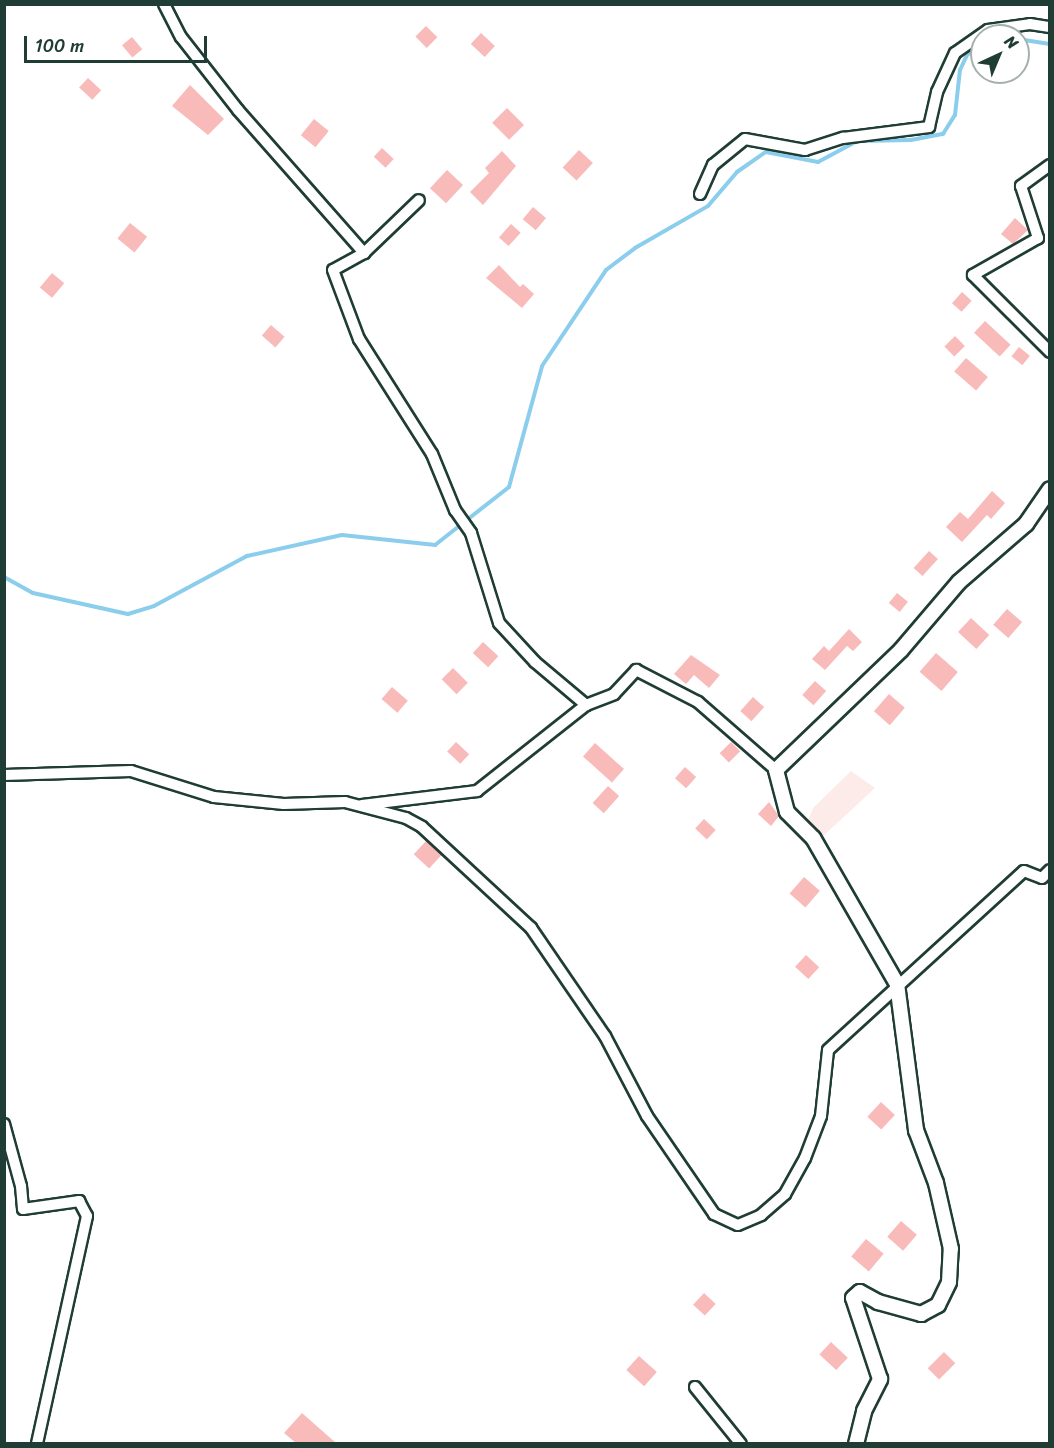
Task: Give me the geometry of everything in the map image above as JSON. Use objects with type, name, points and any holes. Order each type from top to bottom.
[{"type":"street","points":[[164,4],[181,37],[238,110],[364,254]]},
{"type":"street","points":[[700,194],[713,165],[744,139],[805,150],[843,138],[928,127],[937,92],[955,53],[988,30],[1030,24],[1050,27]]},
{"type":"street","points":[[1050,165],[1021,186],[1038,238],[973,275],[1050,352]]},
{"type":"street","points":[[419,200],[364,254],[333,270],[359,339],[432,454],[455,510],[471,533],[499,623],[535,662],[586,705]]},
{"type":"street","points":[[776,770],[901,650],[959,582],[1026,524],[1050,489]]},
{"type":"street","points":[[357,806],[477,791],[586,705],[614,694],[636,670],[698,702],[776,770],[787,812],[813,838],[897,984],[916,1130],[936,1183],[951,1249],[949,1282],[938,1305],[921,1314],[878,1302],[860,1292],[853,1298],[880,1379],[864,1411],[856,1443]]},
{"type":"street","points":[[4,775],[131,771],[214,797],[284,804],[345,802],[406,818],[422,827],[531,928],[605,1036],[647,1116],[714,1214],[738,1225],[761,1215],[785,1194],[805,1158],[821,1116],[828,1050],[897,984],[1024,871],[1042,878],[1050,870]]},
{"type":"street","points":[[4,1124],[21,1186],[23,1209],[79,1201],[87,1216],[37,1443]]},
{"type":"street","points":[[695,1387],[741,1443]]},
{"type":"shaded area","points":[[851,771],[875,788],[821,838],[807,823],[813,808]]},
{"type":"building","points":[[426,26],[437,37],[427,48],[415,37]]},
{"type":"building","points":[[481,33],[495,46],[485,57],[471,44]]},
{"type":"building","points":[[132,37],[142,49],[132,58],[122,45]]},
{"type":"building","points":[[88,78],[101,90],[92,100],[79,88]]},
{"type":"building","points":[[190,85],[224,119],[208,135],[172,106]]},
{"type":"building","points":[[507,108],[524,125],[509,140],[492,123]]},
{"type":"building","points":[[314,119],[329,131],[316,147],[301,135]]},
{"type":"building","points":[[382,148],[394,159],[386,168],[374,157]]},
{"type":"building","points":[[579,150],[593,163],[577,181],[563,168]]},
{"type":"building","points":[[502,151],[516,166],[483,205],[470,192],[489,173],[485,168]]},
{"type":"building","points":[[447,170],[463,185],[446,203],[430,188]]},
{"type":"building","points":[[533,207],[546,218],[536,230],[523,219]]},
{"type":"building","points":[[1015,218],[1028,230],[1013,244],[1001,234]]},
{"type":"building","points":[[130,223],[147,237],[135,252],[117,239]]},
{"type":"building","points":[[511,224],[521,233],[509,246],[499,237]]},
{"type":"building","points":[[499,265],[520,287],[523,284],[534,294],[522,308],[486,278]]},
{"type":"building","points":[[52,273],[64,283],[52,298],[40,288]]},
{"type":"building","points":[[962,292],[972,301],[962,312],[952,303]]},
{"type":"building","points":[[985,321],[1011,345],[1000,357],[974,333]]},
{"type":"building","points":[[271,325],[285,337],[275,347],[262,336]]},
{"type":"building","points":[[955,336],[965,346],[954,357],[944,347]]},
{"type":"building","points":[[1019,347],[1030,356],[1022,365],[1011,356]]},
{"type":"building","points":[[966,358],[988,377],[976,391],[954,372]]},
{"type":"building","points":[[992,491],[1005,503],[991,519],[987,515],[962,542],[946,527],[960,512],[968,519]]},
{"type":"building","points":[[929,551],[938,559],[923,576],[914,568]]},
{"type":"building","points":[[897,593],[908,602],[900,612],[889,603]]},
{"type":"building","points":[[1007,609],[1022,622],[1008,638],[993,625]]},
{"type":"building","points":[[971,618],[989,635],[976,649],[958,632]]},
{"type":"building","points":[[849,629],[862,642],[853,651],[847,646],[825,670],[812,659],[824,646],[829,651]]},
{"type":"building","points":[[483,642],[498,656],[488,667],[473,653]]},
{"type":"building","points":[[936,653],[958,672],[941,691],[920,672]]},
{"type":"building","points":[[691,655],[720,675],[709,688],[694,675],[686,684],[674,674]]},
{"type":"building","points":[[453,668],[468,683],[457,694],[442,679]]},
{"type":"building","points":[[815,681],[826,691],[813,705],[802,695]]},
{"type":"building","points":[[392,687],[408,701],[397,713],[382,699]]},
{"type":"building","points":[[889,694],[905,708],[890,725],[874,711]]},
{"type":"building","points":[[753,697],[764,707],[751,721],[740,711]]},
{"type":"building","points":[[456,742],[469,754],[460,764],[447,752]]},
{"type":"building","points":[[731,742],[740,751],[729,763],[720,753]]},
{"type":"building","points":[[595,743],[624,769],[612,782],[583,756]]},
{"type":"building","points":[[685,767],[696,777],[686,788],[675,778]]},
{"type":"building","points":[[608,786],[619,796],[604,813],[593,803]]},
{"type":"building","points":[[769,802],[779,816],[771,826],[758,814]]},
{"type":"building","points":[[704,819],[716,830],[707,839],[695,829]]},
{"type":"building","points":[[426,841],[441,855],[429,868],[414,854]]},
{"type":"building","points":[[804,877],[820,891],[805,907],[790,894]]},
{"type":"building","points":[[806,955],[819,967],[808,979],[795,967]]},
{"type":"building","points":[[881,1102],[895,1115],[881,1130],[867,1117]]},
{"type":"building","points":[[901,1221],[917,1235],[903,1251],[887,1237]]},
{"type":"building","points":[[866,1239],[884,1254],[869,1271],[851,1257]]},
{"type":"building","points":[[704,1293],[716,1304],[705,1316],[693,1305]]},
{"type":"building","points":[[831,1342],[848,1358],[836,1370],[819,1354]]},
{"type":"building","points":[[944,1352],[955,1363],[939,1380],[928,1368]]},
{"type":"building","points":[[639,1356],[657,1372],[644,1386],[626,1370]]},
{"type":"building","points":[[302,1413],[336,1443],[296,1443],[284,1433]]},
{"type":"waterway","points":[[1030,41],[1050,44]]},
{"type":"waterway","points":[[4,577],[33,593],[128,614],[154,606],[247,556],[342,535],[435,545],[509,487],[542,366],[606,270],[635,248],[708,206],[737,172],[766,152],[818,162],[857,141],[911,140],[943,134],[955,115],[960,70],[970,53]]}]
